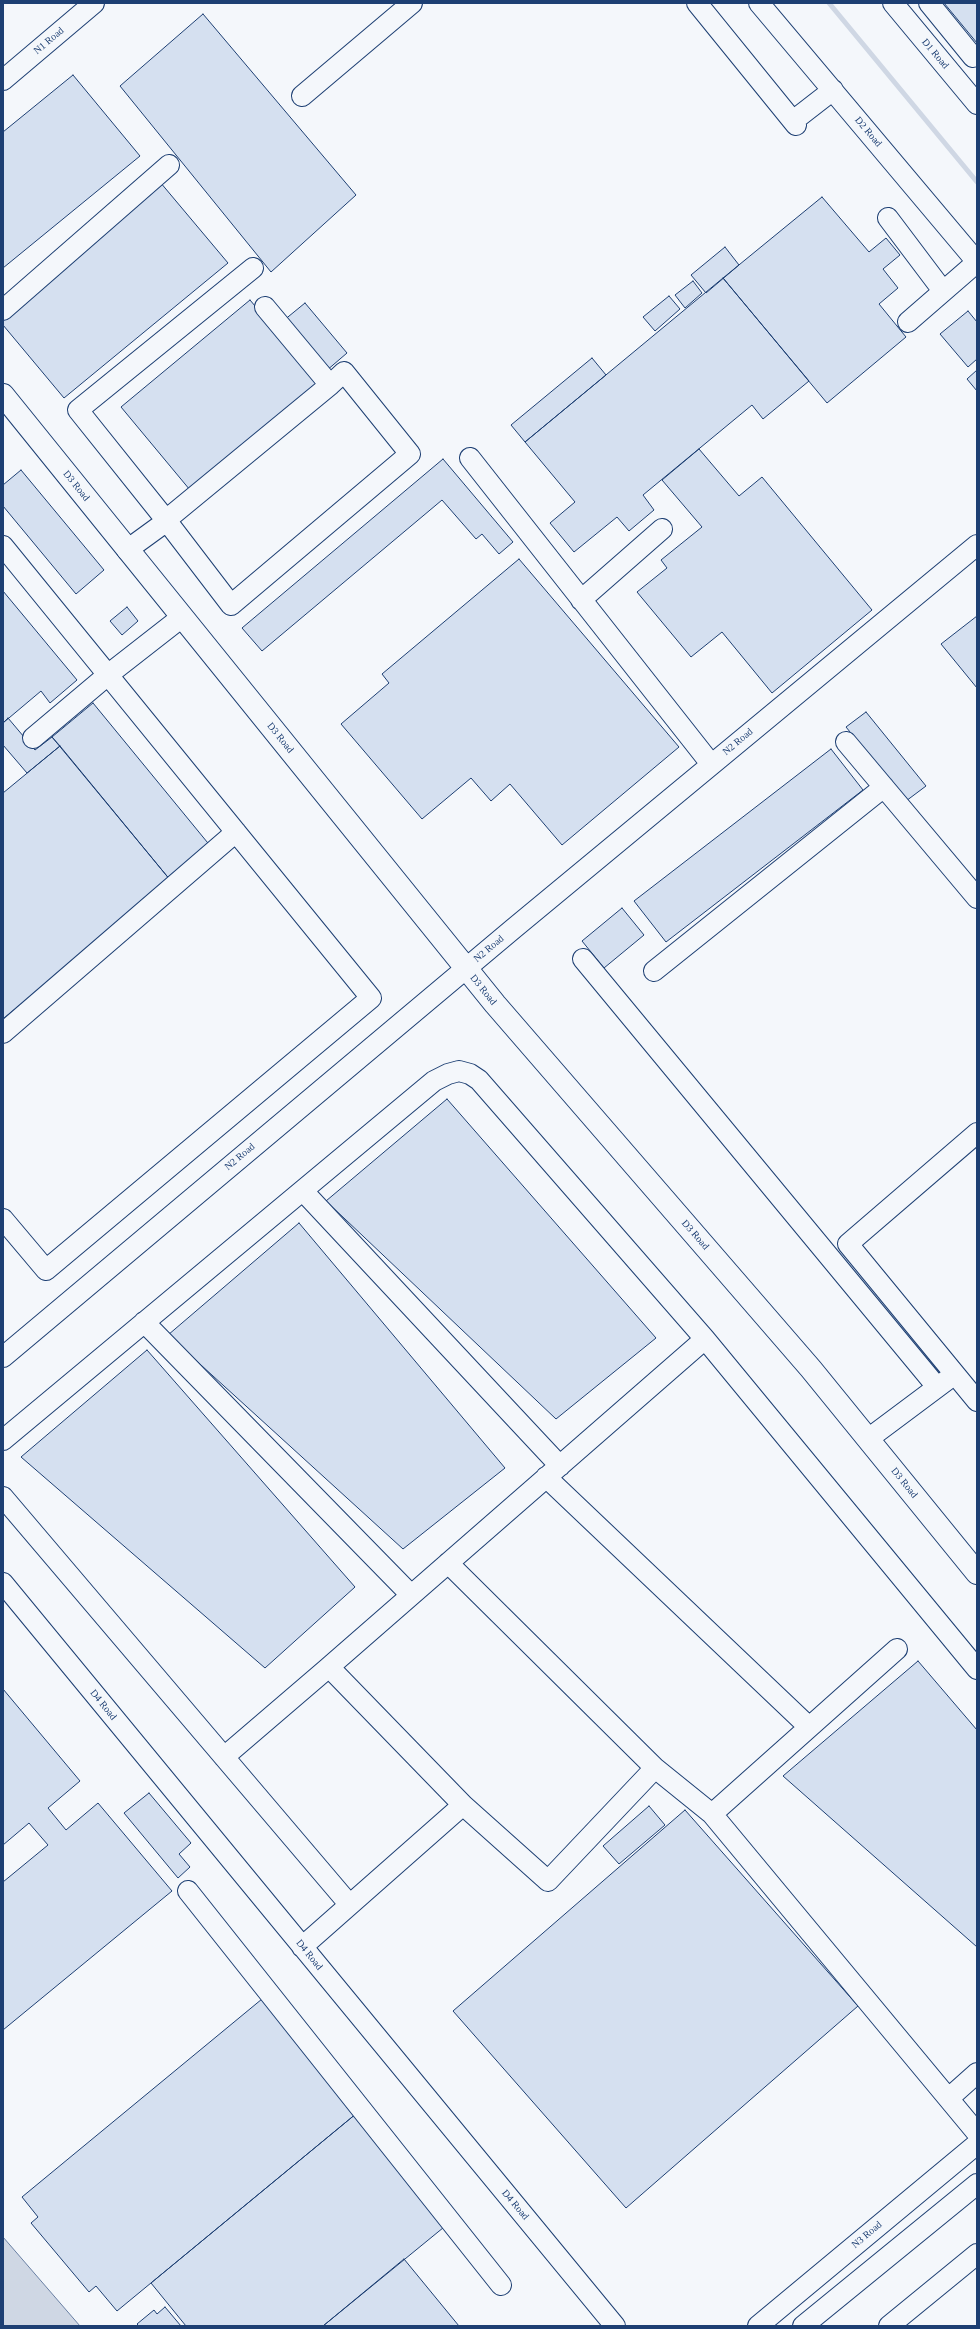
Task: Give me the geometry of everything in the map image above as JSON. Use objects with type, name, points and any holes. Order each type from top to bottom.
[{"type":"main road","name":"D3 Road","points":[[3,395],[466,968],[806,1363],[977,1573]]},
{"type":"street","name":"N1 Road","points":[[3,80],[94,3]]},
{"type":"street","points":[[302,96],[412,3]]},
{"type":"street","points":[[697,3],[795,123],[833,90]]},
{"type":"street","name":"D2 Road","points":[[759,3],[977,262]]},
{"type":"street","name":"D1 Road","points":[[893,3],[977,104]]},
{"type":"street","points":[[929,3],[973,57]]},
{"type":"street","points":[[3,310],[169,165]]},
{"type":"street","points":[[888,218],[943,292]]},
{"type":"street","points":[[908,322],[977,262]]},
{"type":"street","points":[[127,550],[166,520],[344,372],[410,454],[231,605],[166,520],[78,410],[253,268]]},
{"type":"street","points":[[265,307],[330,385]]},
{"type":"street","points":[[470,458],[711,764]]},
{"type":"street","points":[[581,600],[662,529]]},
{"type":"street","name":"N2 Road","points":[[3,1357],[466,968],[977,545]]},
{"type":"street","points":[[3,546],[109,674],[371,998],[46,1270],[3,1219]]},
{"type":"street","points":[[33,738],[109,674],[182,617]]},
{"type":"street","points":[[846,742],[977,898]]},
{"type":"street","points":[[654,971],[884,787]]},
{"type":"street","points":[[3,1033],[236,832]]},
{"type":"street","points":[[583,959],[937,1387]]},
{"type":"street","points":[[3,1440],[434,1081],[459,1071],[470,1074],[488,1090],[705,1339],[977,1670]]},
{"type":"street","points":[[977,1133],[848,1244],[977,1401]]},
{"type":"street","points":[[303,1191],[553,1472],[809,1727]]},
{"type":"street","points":[[144,1322],[411,1595]]},
{"type":"street","points":[[224,1757],[705,1339]]},
{"type":"street","points":[[868,1439],[955,1374]]},
{"type":"street","points":[[3,1497],[349,1904]]},
{"type":"street","points":[[448,1563],[655,1768],[712,1814],[977,2133]]},
{"type":"street","name":"D4 Road","points":[[3,1583],[615,2326]]},
{"type":"street","points":[[712,1814],[897,1648]]},
{"type":"street","points":[[329,1667],[463,1805],[548,1881],[655,1768]]},
{"type":"street","points":[[302,1946],[463,1805]]},
{"type":"street","points":[[188,1891],[501,2285]]},
{"type":"street","points":[[948,2098],[977,2073]]},
{"type":"street","name":"N3 Road","points":[[758,2326],[977,2144]]},
{"type":"street","points":[[803,2326],[977,2184]]},
{"type":"street","points":[[889,2326],[977,2254]]},
{"type":"shaded area","points":[[3,2237],[80,2326],[3,2326]]},
{"type":"building","points":[[944,3],[977,3],[977,43]]},
{"type":"building","points":[[203,14],[356,195],[271,272],[120,86]]},
{"type":"building","points":[[73,75],[140,156],[3,268],[3,132]]},
{"type":"building","points":[[160,182],[228,263],[64,398],[3,325],[3,311]]},
{"type":"building","points":[[822,197],[869,252],[886,238],[900,255],[883,269],[898,288],[879,304],[906,337],[827,403],[723,278]]},
{"type":"building","points":[[725,247],[739,265],[706,293],[691,275]]},
{"type":"building","points":[[723,278],[809,381],[763,419],[752,405],[643,495],[654,510],[629,531],[617,517],[574,552],[550,523],[575,502],[525,442]]},
{"type":"building","points":[[693,281],[702,293],[685,308],[675,295]]},
{"type":"building","points":[[669,296],[680,309],[655,331],[643,317]]},
{"type":"building","points":[[250,300],[319,382],[190,490],[121,407]]},
{"type":"building","points":[[305,303],[347,353],[326,371],[283,321]]},
{"type":"building","points":[[968,311],[977,322],[977,359],[968,367],[940,334]]},
{"type":"building","points":[[592,358],[606,375],[525,442],[511,425]]},
{"type":"building","points":[[977,370],[977,391],[967,379]]},
{"type":"building","points":[[699,449],[739,496],[762,477],[872,610],[772,693],[722,632],[691,657],[637,592],[667,568],[661,560],[702,527],[662,480]]},
{"type":"building","points":[[443,459],[513,542],[499,554],[482,534],[476,539],[442,500],[262,651],[242,628]]},
{"type":"building","points":[[21,470],[104,570],[76,594],[3,506],[3,485]]},
{"type":"building","points":[[519,559],[679,747],[562,845],[510,784],[491,801],[471,778],[422,819],[341,724],[389,683],[382,674]]},
{"type":"building","points":[[3,591],[77,680],[50,703],[41,691],[3,723]]},
{"type":"building","points":[[127,607],[138,621],[122,635],[110,621]]},
{"type":"building","points":[[977,616],[977,688],[941,644]]},
{"type":"building","points":[[93,703],[212,848],[171,881],[52,737]]},
{"type":"building","points":[[866,712],[926,786],[906,801],[846,727]]},
{"type":"building","points":[[8,718],[35,750],[52,737],[60,746],[27,773],[3,745],[3,723]]},
{"type":"building","points":[[60,746],[171,881],[3,1019],[3,793]]},
{"type":"building","points":[[831,749],[863,790],[666,942],[634,901]]},
{"type":"building","points":[[622,908],[644,935],[604,968],[582,941]]},
{"type":"building","points":[[447,1099],[656,1338],[556,1419],[326,1201]]},
{"type":"building","points":[[299,1223],[505,1468],[403,1549],[168,1335]]},
{"type":"building","points":[[147,1350],[355,1587],[265,1668],[21,1457]]},
{"type":"building","points":[[918,1661],[977,1730],[977,1947],[783,1776]]},
{"type":"building","points":[[3,1689],[80,1781],[48,1808],[66,1830],[98,1803],[172,1891],[3,2030],[3,1882],[48,1845],[29,1823],[3,1845]]},
{"type":"building","points":[[149,1793],[191,1843],[179,1854],[190,1867],[178,1878],[124,1813]]},
{"type":"building","points":[[649,1806],[665,1825],[619,1864],[603,1846]]},
{"type":"building","points":[[685,1810],[858,2006],[626,2208],[453,2011]]},
{"type":"building","points":[[262,1999],[357,2113],[117,2311],[96,2286],[89,2292],[31,2223],[38,2217],[22,2197]]},
{"type":"building","points":[[357,2113],[449,2223],[323,2326],[186,2326],[151,2283]]},
{"type":"building","points":[[404,2259],[459,2326],[323,2326]]},
{"type":"building","points":[[165,2307],[181,2326],[139,2326],[137,2324],[154,2310],[157,2314]]},
{"type":"waterway","points":[[829,3],[977,182]]}]
